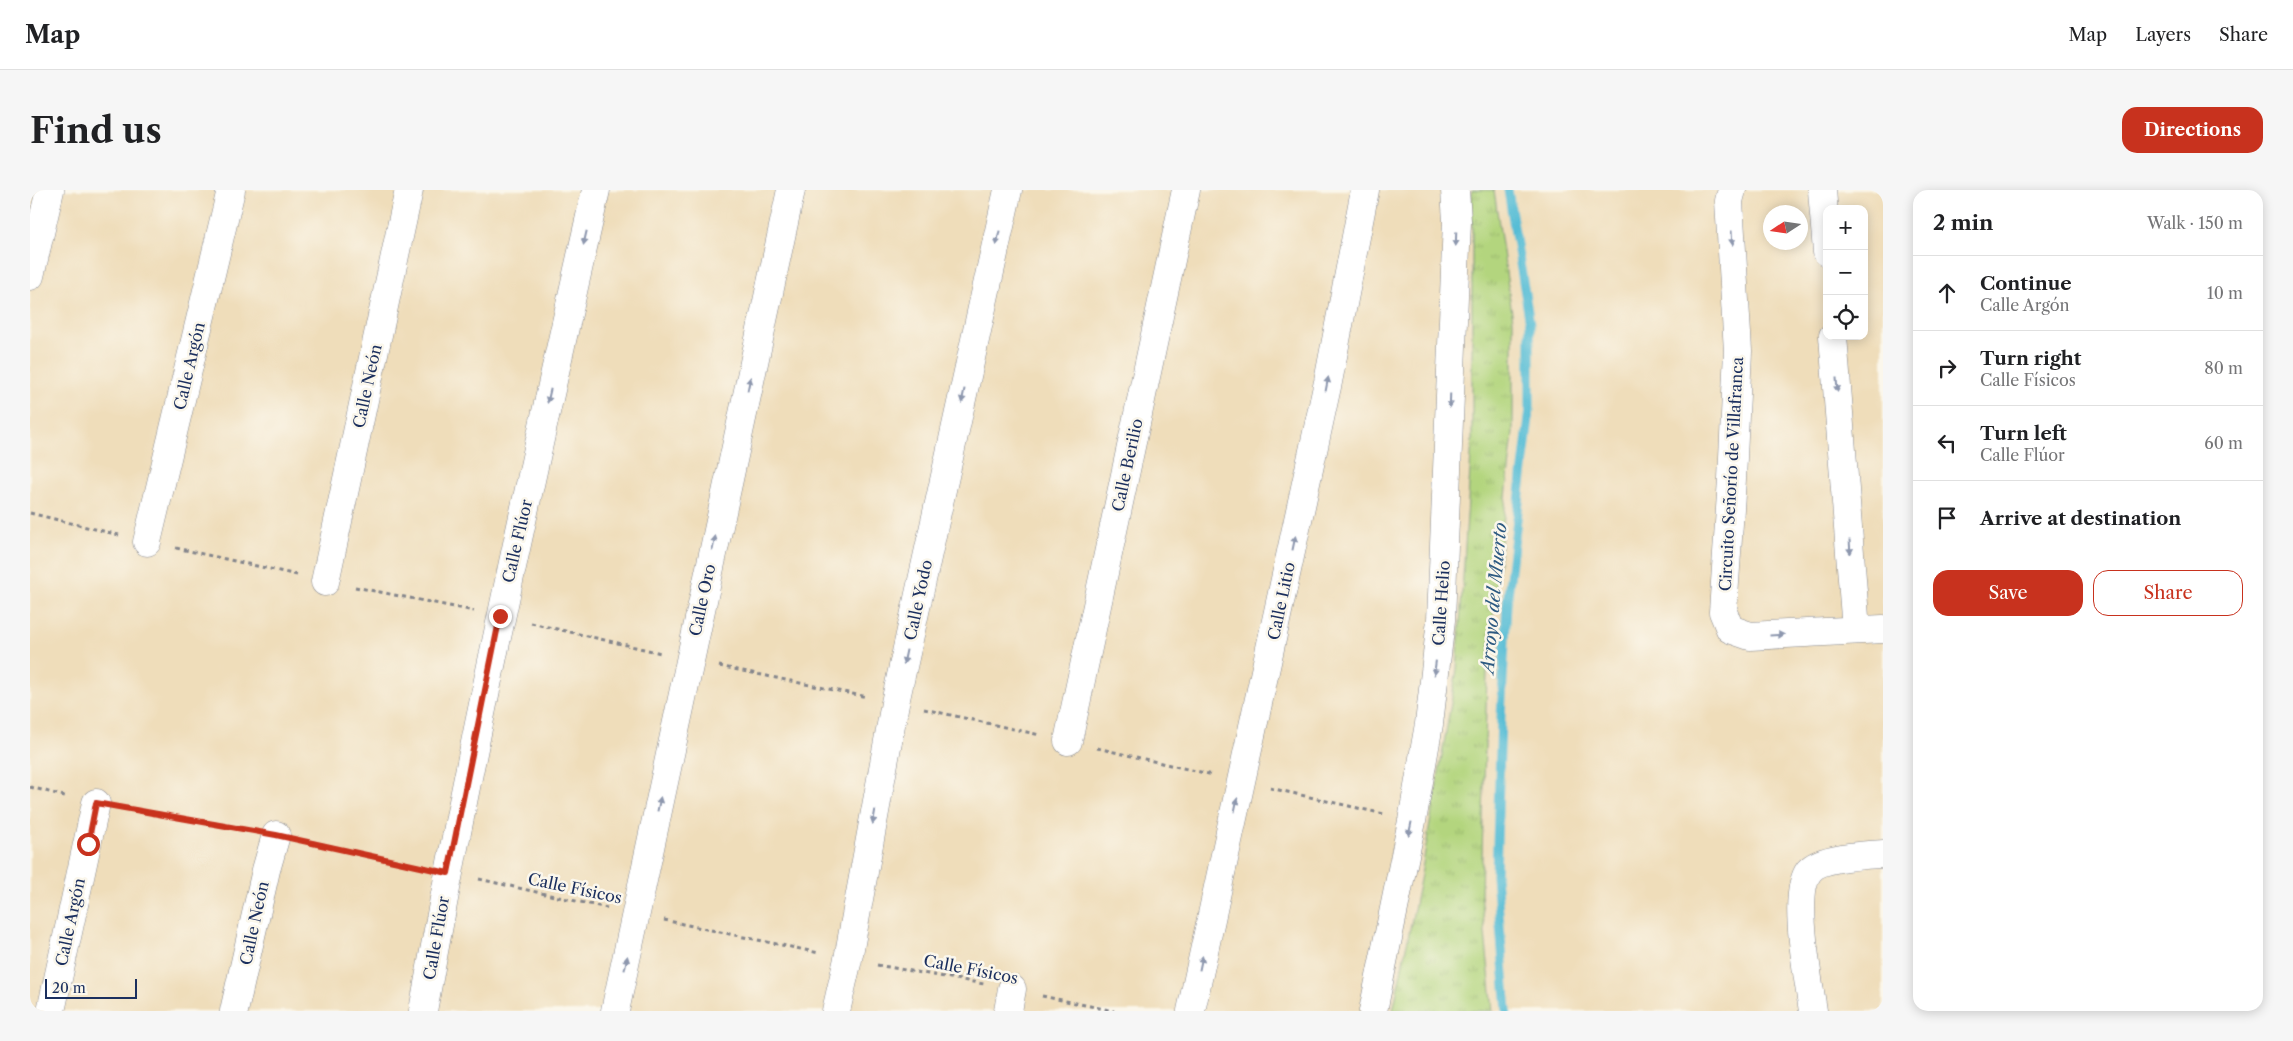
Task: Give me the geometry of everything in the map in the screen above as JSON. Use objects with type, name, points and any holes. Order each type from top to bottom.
[{"type":"street","points":[[30,276],[50,190]]},
{"type":"street","name":"Calle Argón","points":[[147,542],[231,190]]},
{"type":"street","name":"Calle Neón","points":[[325,582],[409,190]]},
{"type":"street","name":"Calle Flúor","points":[[423,1011],[448,873],[500,616],[596,190]]},
{"type":"street","name":"Calle Oro","points":[[616,1011],[790,190]]},
{"type":"street","name":"Calle Yodo","points":[[836,1011],[848,959],[895,703],[1008,190]]},
{"type":"street","name":"Calle Berilio","points":[[1068,741],[1186,190]]},
{"type":"street","name":"Calle Litio","points":[[1191,1011],[1328,382],[1365,190]]},
{"type":"street","name":"Calle Helio","points":[[1373,1011],[1412,821],[1429,724],[1441,620],[1457,221],[1455,190]]},
{"type":"street","name":"Circuito Señorío de Villafranca","points":[[1732,190],[1729,200],[1738,351],[1723,612],[1730,629],[1750,636],[1883,629]]},
{"type":"street","points":[[1822,190],[1827,250]]},
{"type":"street","points":[[1833,340],[1856,630]]},
{"type":"street","name":"Calle Argón","points":[[51,1011],[96,803]]},
{"type":"street","name":"Calle Neón","points":[[234,1011],[266,870],[276,835]]},
{"type":"street","points":[[1813,1011],[1801,924],[1801,898],[1809,872],[1817,866],[1831,861],[1881,856]]},
{"type":"path","name":"Calle Físicos","points":[[30,787],[96,803],[276,835],[848,959],[1010,1000],[1114,1011]]},
{"type":"green space","points":[[1472,190],[1494,190],[1513,320],[1513,433],[1487,673],[1481,894],[1493,1011],[1393,1011],[1421,875],[1457,669],[1472,439]]},
{"type":"waterway","name":"Arroyo del Muerto","points":[[1507,1011],[1496,876],[1501,717],[1507,604],[1530,409],[1530,324],[1508,190]]},
{"type":"route","points":[[88,844],[96,803],[276,835],[448,873],[500,616]]}]
